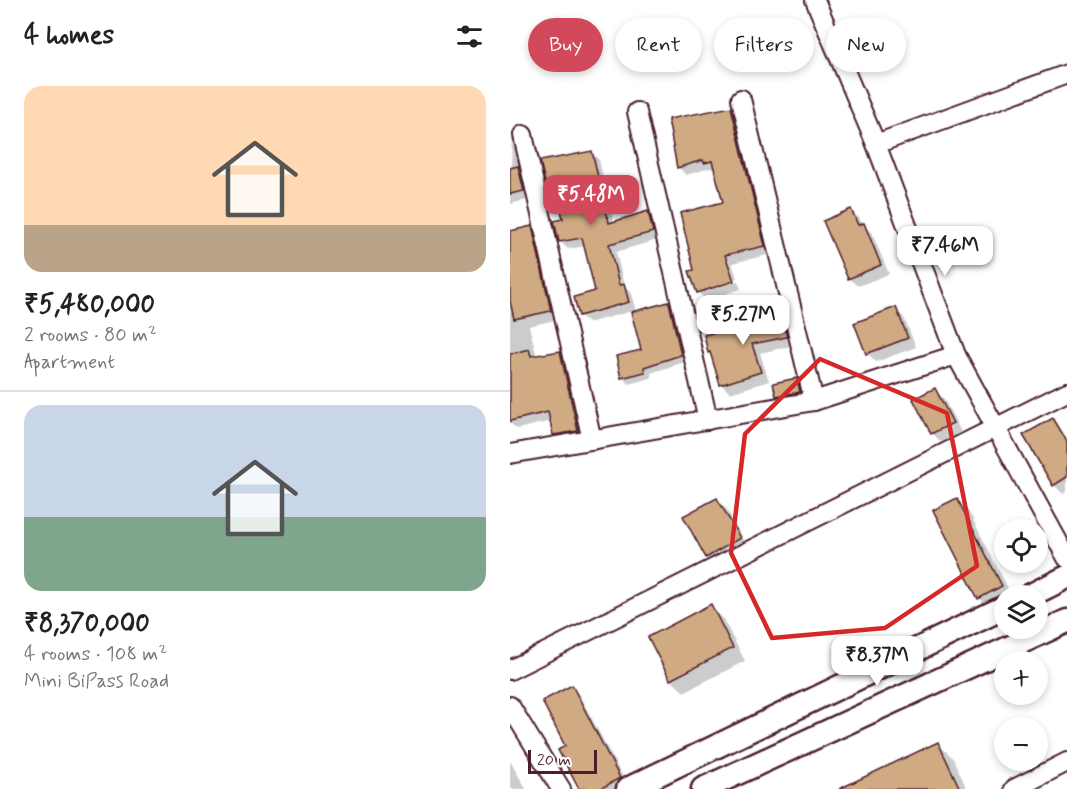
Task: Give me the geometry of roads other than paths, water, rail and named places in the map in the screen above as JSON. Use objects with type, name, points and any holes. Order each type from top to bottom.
[{"type":"street","points":[[815,0],[876,144],[956,355],[1067,558]]},
{"type":"street","points":[[876,144],[1067,74]]},
{"type":"street","points":[[741,99],[814,401]]},
{"type":"street","points":[[637,112],[708,420]]},
{"type":"street","points":[[523,135],[592,440]]},
{"type":"street","points":[[510,454],[814,401],[956,355]]},
{"type":"street","points":[[510,670],[1067,392]]},
{"type":"street","points":[[1048,586],[1067,577]]},
{"type":"street","points":[[628,789],[994,612]]},
{"type":"street","points":[[703,789],[1067,621]]},
{"type":"street","points":[[510,706],[561,789]]},
{"type":"street","points":[[1014,789],[1067,762]]}]
